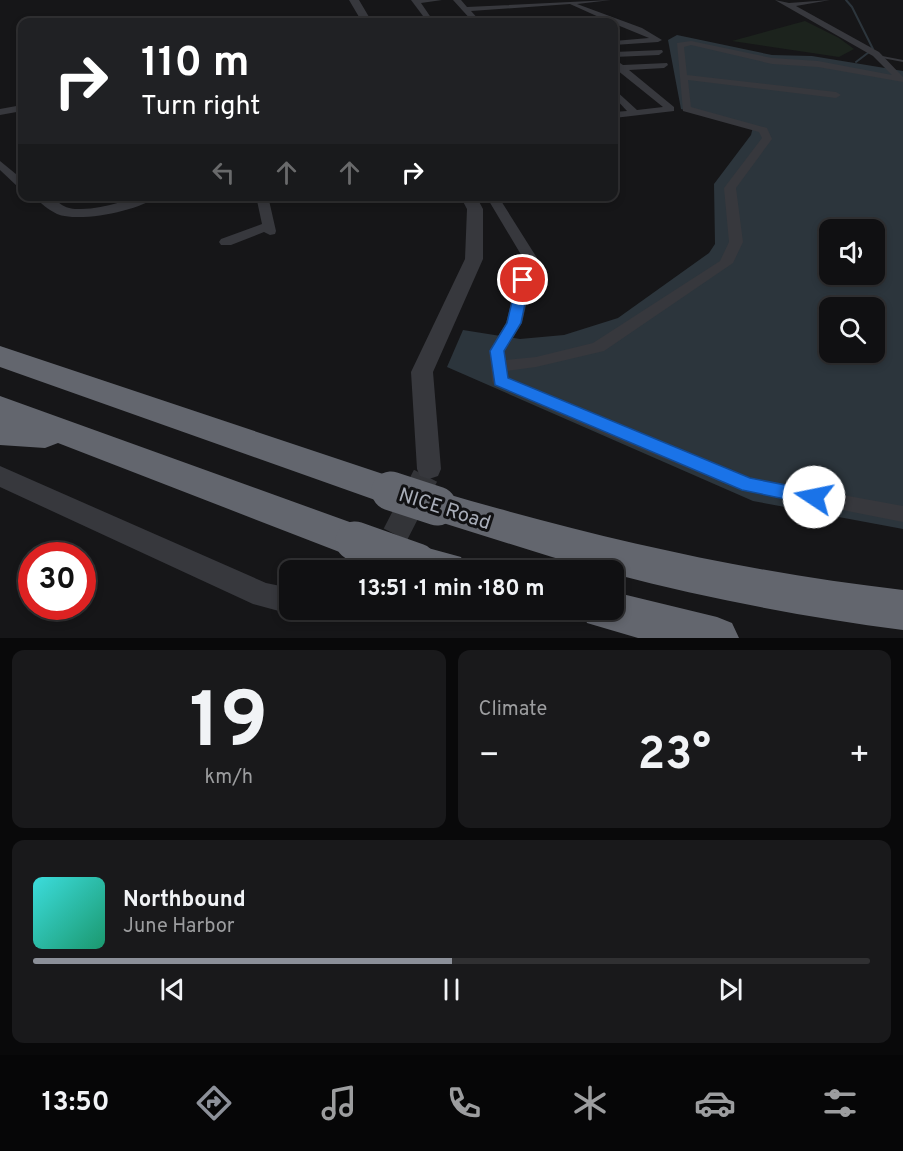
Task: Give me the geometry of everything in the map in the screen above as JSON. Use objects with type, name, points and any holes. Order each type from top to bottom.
[{"type":"highway","name":"NICE Road","points":[[0,356],[391,491],[433,488],[525,534],[713,581],[838,604],[903,610]]},
{"type":"highway","points":[[0,408],[412,560]]},
{"type":"highway","points":[[0,432],[74,437]]},
{"type":"highway","points":[[624,615],[717,638]]},
{"type":"street","points":[[354,0],[365,18]]},
{"type":"street","points":[[416,1],[438,0]]},
{"type":"street","points":[[457,0],[473,18]]},
{"type":"street","points":[[464,9],[608,0]]},
{"type":"street","points":[[779,0],[877,55],[902,81]]},
{"type":"street","points":[[789,5],[825,0]]},
{"type":"street","points":[[416,1],[429,18]]},
{"type":"street","points":[[567,2],[608,18]]},
{"type":"street","points":[[567,13],[590,11]]},
{"type":"street","points":[[494,18],[531,14]]},
{"type":"street","points":[[618,22],[658,40],[618,43]]},
{"type":"street","points":[[618,31],[639,30]]},
{"type":"street","points":[[499,366],[536,362],[598,346],[726,263],[736,242],[730,188],[767,139],[764,130],[686,109],[680,45],[691,43],[772,61],[818,64],[902,81]]},
{"type":"street","points":[[618,55],[659,52]]},
{"type":"street","points":[[618,65],[664,65]]},
{"type":"street","points":[[618,66],[671,109],[618,115]]},
{"type":"street","points":[[683,77],[836,95]]},
{"type":"street","points":[[618,96],[632,110],[632,114]]},
{"type":"street","points":[[0,114],[18,109]]},
{"type":"street","points":[[0,164],[18,180]]},
{"type":"street","points":[[47,201],[61,212],[89,213],[136,201]]},
{"type":"street","points":[[226,242],[269,229],[263,201]]},
{"type":"street","points":[[433,488],[422,372],[474,259],[476,209],[471,201]]},
{"type":"street","points":[[495,201],[530,258],[514,323],[497,351],[500,381],[748,485],[903,514]]},
{"type":"street","points":[[0,476],[263,595],[279,599]]},
{"type":"lane","points":[[877,55],[903,61]]},
{"type":"shaded area","points":[[805,21],[839,38],[854,49],[839,57],[732,41]]},
{"type":"shaded area","points":[[677,35],[772,55],[812,56],[903,71],[903,529],[753,501],[447,367],[463,330],[520,339],[564,335],[618,318],[709,253],[715,244],[714,184],[751,135],[753,127],[681,109],[668,40]]},
{"type":"waterway","points":[[846,0],[852,7],[873,49],[856,62]]},
{"type":"tunnel","points":[[382,560],[429,469]]},
{"type":"route","points":[[523,280],[514,323],[497,351],[500,381],[748,485],[814,497]]}]
